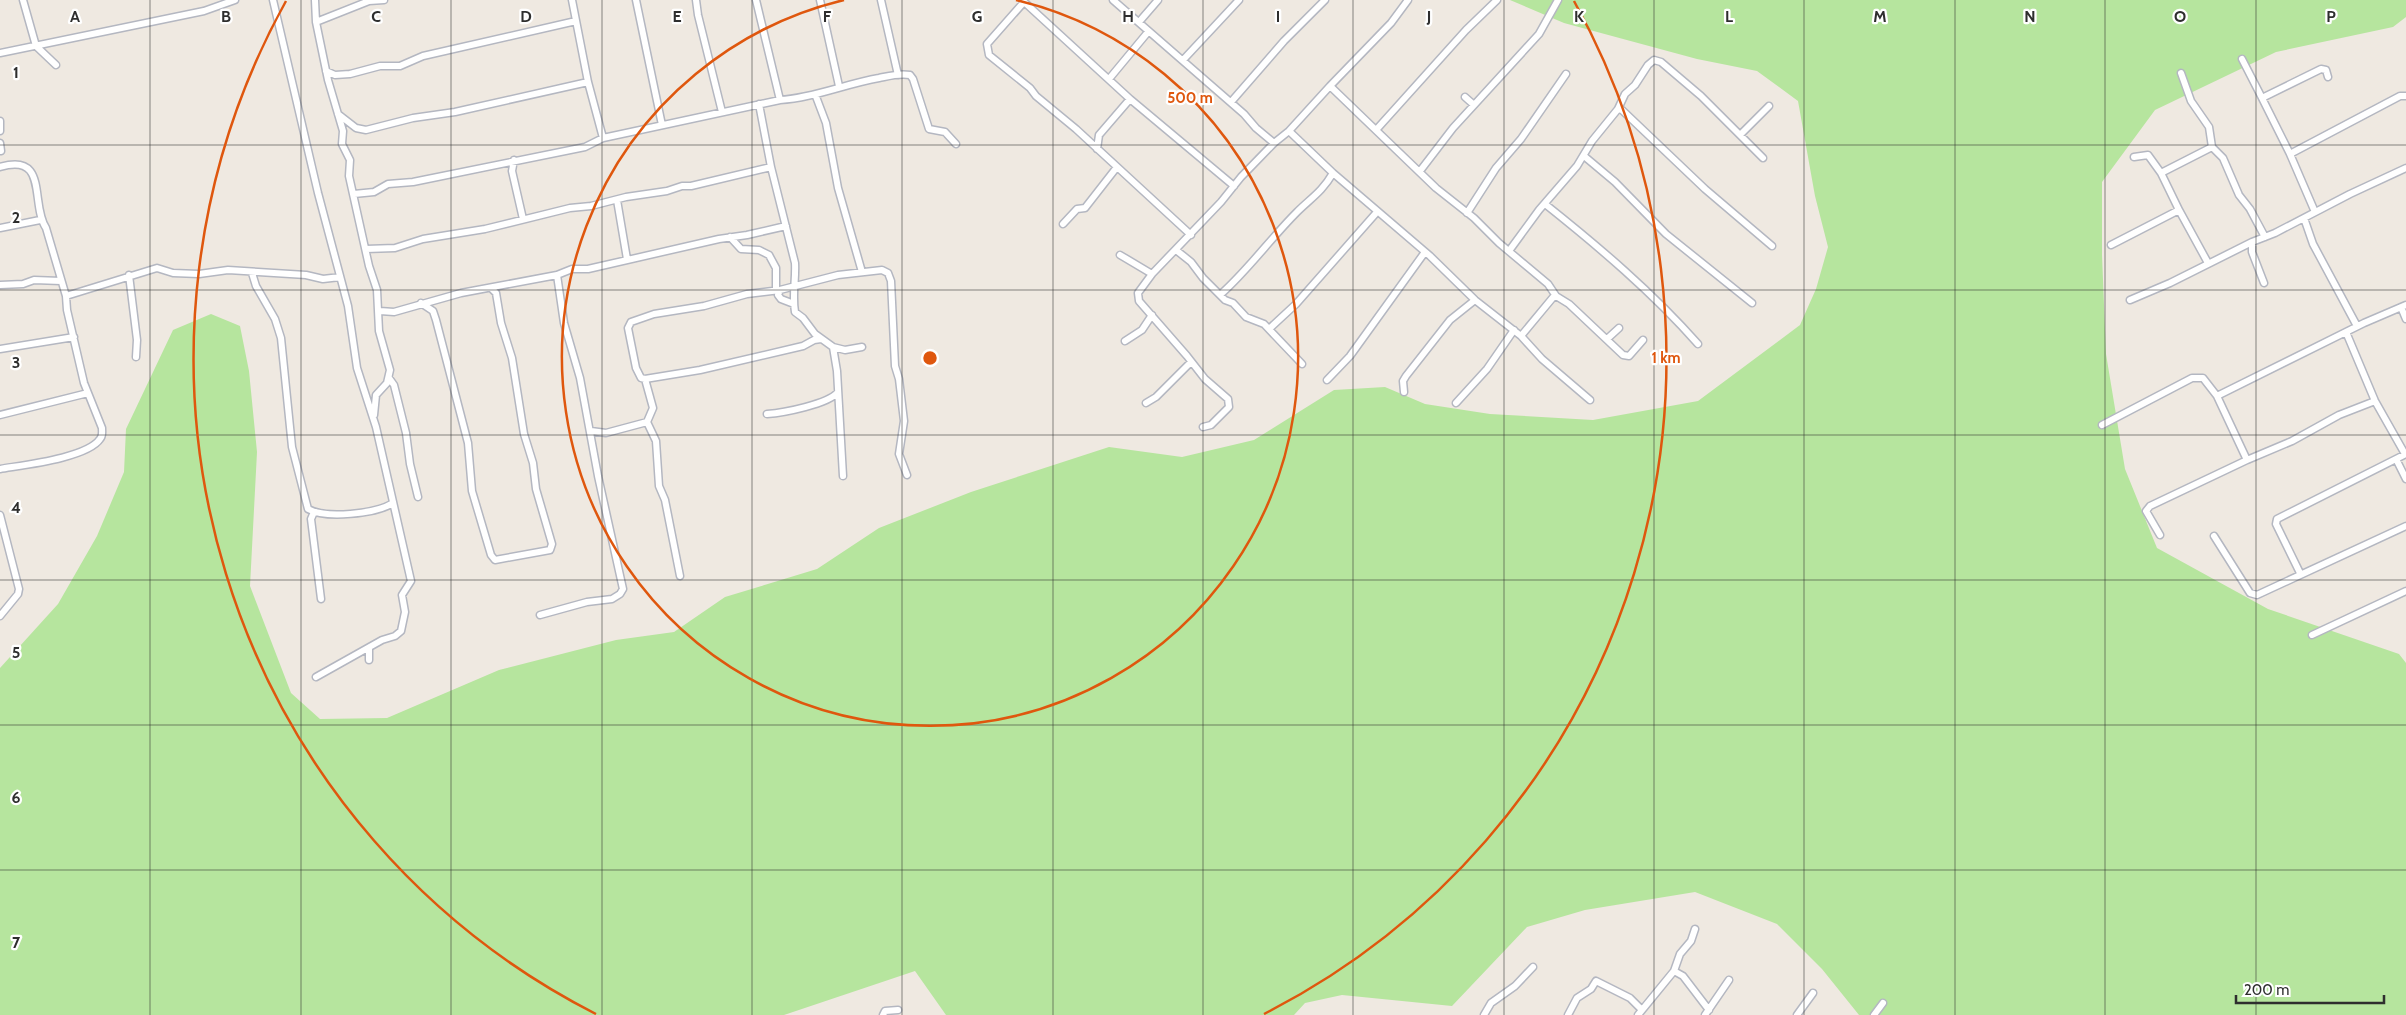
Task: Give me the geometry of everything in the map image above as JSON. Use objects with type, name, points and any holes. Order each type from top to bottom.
[{"type":"street","points":[[23,0],[36,46],[56,65]]},
{"type":"street","points":[[0,53],[204,11],[234,0]]},
{"type":"street","points":[[273,0],[348,306],[357,368],[372,404],[392,503],[410,576],[410,585],[402,595],[405,620],[401,631],[316,678]]},
{"type":"street","points":[[315,0],[315,18],[326,71],[343,131],[342,144],[350,160],[349,176],[378,300],[380,311],[379,331],[388,359],[389,378],[394,385],[406,433],[410,464],[418,497]]},
{"type":"street","points":[[315,18],[323,18],[352,9],[369,0],[384,0]]},
{"type":"street","points":[[572,0],[588,82],[603,138]]},
{"type":"street","points":[[636,0],[662,125]]},
{"type":"street","points":[[696,0],[722,112]]},
{"type":"street","points":[[756,0],[780,100]]},
{"type":"street","points":[[820,0],[839,86]]},
{"type":"street","points":[[881,0],[898,75]]},
{"type":"street","points":[[1113,0],[1231,102],[1274,143]]},
{"type":"street","points":[[1139,22],[1158,0]]},
{"type":"street","points":[[1183,60],[1239,0]]},
{"type":"street","points":[[1231,102],[1284,41],[1325,0]]},
{"type":"street","points":[[1204,427],[1214,423],[1230,402],[1190,362],[1187,356],[1139,301],[1137,295],[1141,286],[1191,235],[1274,143],[1290,131],[1330,86],[1391,23],[1408,0]]},
{"type":"street","points":[[1376,130],[1466,30],[1497,0]]},
{"type":"street","points":[[1420,171],[1474,105],[1539,34],[1558,0]]},
{"type":"street","points":[[1191,235],[1036,96],[1030,88],[989,55],[988,44],[1023,1],[1130,98],[1234,186]]},
{"type":"street","points":[[326,71],[335,75],[350,74],[380,66],[400,66],[417,58],[576,21]]},
{"type":"street","points":[[1109,79],[1148,32]]},
{"type":"street","points":[[1510,251],[1545,204],[1577,166],[1592,141],[1618,109],[1625,94],[1635,85],[1650,62],[1656,59],[1701,96],[1763,158]]},
{"type":"street","points":[[2242,59],[2290,154],[2315,212]]},
{"type":"street","points":[[2262,98],[2321,69],[2324,69],[2328,77]]},
{"type":"street","points":[[1467,212],[1496,168],[1521,138],[1566,74]]},
{"type":"street","points":[[2181,74],[2191,101],[2209,127],[2212,147],[2226,163],[2239,195],[2250,209],[2265,237]]},
{"type":"street","points":[[328,80],[335,75]]},
{"type":"street","points":[[354,194],[374,192],[388,184],[414,182],[584,146],[603,138],[693,120],[759,104],[798,99],[839,86],[898,75],[910,76],[913,79],[929,129],[945,132],[956,144]]},
{"type":"street","points":[[338,113],[356,128],[366,130],[413,118],[455,112],[588,82]]},
{"type":"street","points":[[1330,86],[1436,188],[1467,212],[1548,284],[1556,295],[1569,304],[1626,356],[1636,350],[1643,340]]},
{"type":"street","points":[[815,94],[826,123],[838,188],[862,272]]},
{"type":"street","points":[[2290,154],[2400,96],[2406,96]]},
{"type":"street","points":[[1465,97],[1474,105]]},
{"type":"street","points":[[1097,149],[1099,135],[1130,98]]},
{"type":"street","points":[[759,104],[771,167],[795,263],[796,278],[793,285],[796,314],[803,318],[817,337],[833,347],[845,350],[862,347]]},
{"type":"street","points":[[1740,135],[1769,106]]},
{"type":"street","points":[[1618,109],[1622,110],[1705,189],[1772,246]]},
{"type":"street","points":[[0,121],[0,132]]},
{"type":"street","points":[[1290,131],[1332,173],[1339,176],[1377,212],[1425,252],[1474,300],[1521,336],[1542,359],[1590,400]]},
{"type":"street","points":[[1086,139],[1099,135]]},
{"type":"street","points":[[2161,173],[2212,147]]},
{"type":"street","points":[[2134,158],[2144,154],[2148,155],[2161,173],[2208,263]]},
{"type":"street","points":[[1584,156],[1615,182],[1666,234],[1752,303]]},
{"type":"street","points":[[514,160],[512,171],[523,219]]},
{"type":"street","points":[[0,167],[21,165],[27,166],[31,172],[38,196],[40,220],[46,228],[66,296],[88,393],[102,428],[102,435],[97,443],[78,453],[0,469]]},
{"type":"street","points":[[366,249],[395,248],[422,239],[485,229],[523,219],[666,191],[682,186],[691,186],[771,167]]},
{"type":"street","points":[[1063,224],[1077,209],[1085,208],[1117,167]]},
{"type":"street","points":[[2130,300],[2406,168]]},
{"type":"street","points":[[1221,294],[1242,274],[1297,212],[1319,193],[1332,173]]},
{"type":"street","points":[[617,200],[627,259]]},
{"type":"street","points":[[1545,204],[1578,229],[1698,344]]},
{"type":"street","points":[[2111,245],[2179,210]]},
{"type":"street","points":[[1269,329],[1296,304],[1377,212]]},
{"type":"street","points":[[2304,218],[2313,244],[2358,326]]},
{"type":"street","points":[[0,228],[40,220]]},
{"type":"street","points":[[380,311],[394,312],[421,303],[557,275],[572,269],[588,269],[786,226]]},
{"type":"street","points":[[730,237],[741,249],[759,250],[769,255],[776,268],[778,294],[781,299],[794,304]]},
{"type":"street","points":[[2252,242],[2252,252],[2264,283]]},
{"type":"street","points":[[1176,250],[1191,262],[1203,278],[1246,316],[1260,322],[1269,329],[1302,364]]},
{"type":"street","points":[[1327,380],[1350,356],[1425,252]]},
{"type":"street","points":[[1120,255],[1152,274]]},
{"type":"street","points":[[66,296],[129,275],[157,268],[173,272],[199,274],[224,270],[306,275],[323,279],[340,277]]},
{"type":"street","points":[[817,337],[803,346],[709,368],[645,379],[641,378],[636,368],[628,328],[631,322],[654,314],[704,306],[738,296],[778,290],[793,285],[882,270],[890,276],[895,366],[900,379],[904,421],[899,454],[907,475]]},
{"type":"street","points":[[252,273],[260,294],[275,318],[281,338],[292,446],[306,506],[314,512],[334,514],[367,512],[392,503]]},
{"type":"street","points":[[129,275],[137,340],[136,357]]},
{"type":"street","points":[[540,615],[587,602],[612,599],[622,592],[580,378],[564,323],[557,275]]},
{"type":"street","points":[[0,286],[23,284],[34,280],[61,280]]},
{"type":"street","points":[[496,294],[500,286]]},
{"type":"street","points":[[421,303],[433,311],[468,443],[471,487],[490,555],[499,561],[550,550],[552,544],[536,489],[533,463],[524,434],[512,358],[501,323],[496,294],[491,288]]},
{"type":"street","points":[[1521,336],[1556,295]]},
{"type":"street","points":[[433,311],[442,298]]},
{"type":"street","points":[[378,300],[394,312]]},
{"type":"street","points":[[1404,392],[1403,381],[1406,376],[1450,320],[1474,300]]},
{"type":"street","points":[[2217,396],[2358,326],[2403,306],[2406,319]]},
{"type":"street","points":[[1125,341],[1142,330],[1152,315]]},
{"type":"street","points":[[1607,339],[1619,328]]},
{"type":"street","points":[[1456,403],[1477,380],[1514,330]]},
{"type":"street","points":[[2300,573],[2276,524],[2277,519],[2406,454],[2375,401],[2346,332]]},
{"type":"street","points":[[0,349],[74,337]]},
{"type":"street","points":[[833,347],[838,392],[843,476]]},
{"type":"street","points":[[1146,403],[1156,397],[1190,362]]},
{"type":"street","points":[[372,404],[376,395],[389,378]]},
{"type":"street","points":[[2102,424],[2192,378],[2203,378],[2217,396],[2247,460]]},
{"type":"street","points":[[591,431],[606,433],[646,422],[653,411],[645,379]]},
{"type":"street","points":[[767,414],[784,413],[828,401],[838,392]]},
{"type":"street","points":[[0,415],[88,393]]},
{"type":"street","points":[[2160,535],[2147,516],[2146,511],[2150,506],[2292,441],[2339,415],[2375,401]]},
{"type":"street","points":[[646,422],[656,442],[660,486],[665,500],[680,576]]},
{"type":"street","points":[[2396,459],[2406,479]]},
{"type":"street","points":[[314,512],[311,519],[321,599]]},
{"type":"street","points":[[0,515],[19,589],[18,594],[0,616]]},
{"type":"street","points":[[2214,536],[2250,593],[2258,595],[2300,573],[2406,526]]},
{"type":"street","points":[[2312,635],[2406,591]]},
{"type":"street","points":[[369,649],[369,660]]},
{"type":"street","points":[[1568,1015],[1577,998],[1591,989],[1596,981],[1626,996],[1641,1013],[1674,971],[1680,954],[1691,941],[1695,929]]},
{"type":"street","points":[[1484,1015],[1491,1003],[1515,986],[1533,967]]},
{"type":"street","points":[[1674,971],[1683,976],[1707,1013],[1729,980]]},
{"type":"street","points":[[1797,1015],[1813,993]]},
{"type":"street","points":[[1874,1015],[1883,1003]]},
{"type":"street","points":[[883,1015],[886,1011],[898,1010]]},
{"type":"green space","points":[[1510,0],[2406,0],[2406,17],[2393,27],[2276,52],[2155,110],[2102,182],[2102,255],[2106,354],[2125,469],[2157,548],[2268,609],[2399,654],[2406,663],[2406,1015],[1859,1015],[1822,969],[1777,924],[1695,892],[1585,910],[1527,927],[1452,1006],[1342,995],[1305,1003],[1294,1015],[946,1015],[915,971],[784,1015],[0,1015],[0,668],[58,604],[97,536],[124,472],[126,429],[173,330],[211,314],[240,326],[249,371],[257,452],[250,586],[291,693],[320,719],[387,718],[499,670],[616,640],[674,632],[725,597],[817,569],[879,528],[971,492],[1109,447],[1182,457],[1254,440],[1334,390],[1385,387],[1425,404],[1490,414],[1593,420],[1698,401],[1800,325],[1816,289],[1828,247],[1815,196],[1798,101],[1757,71],[1697,59],[1564,23]]}]
